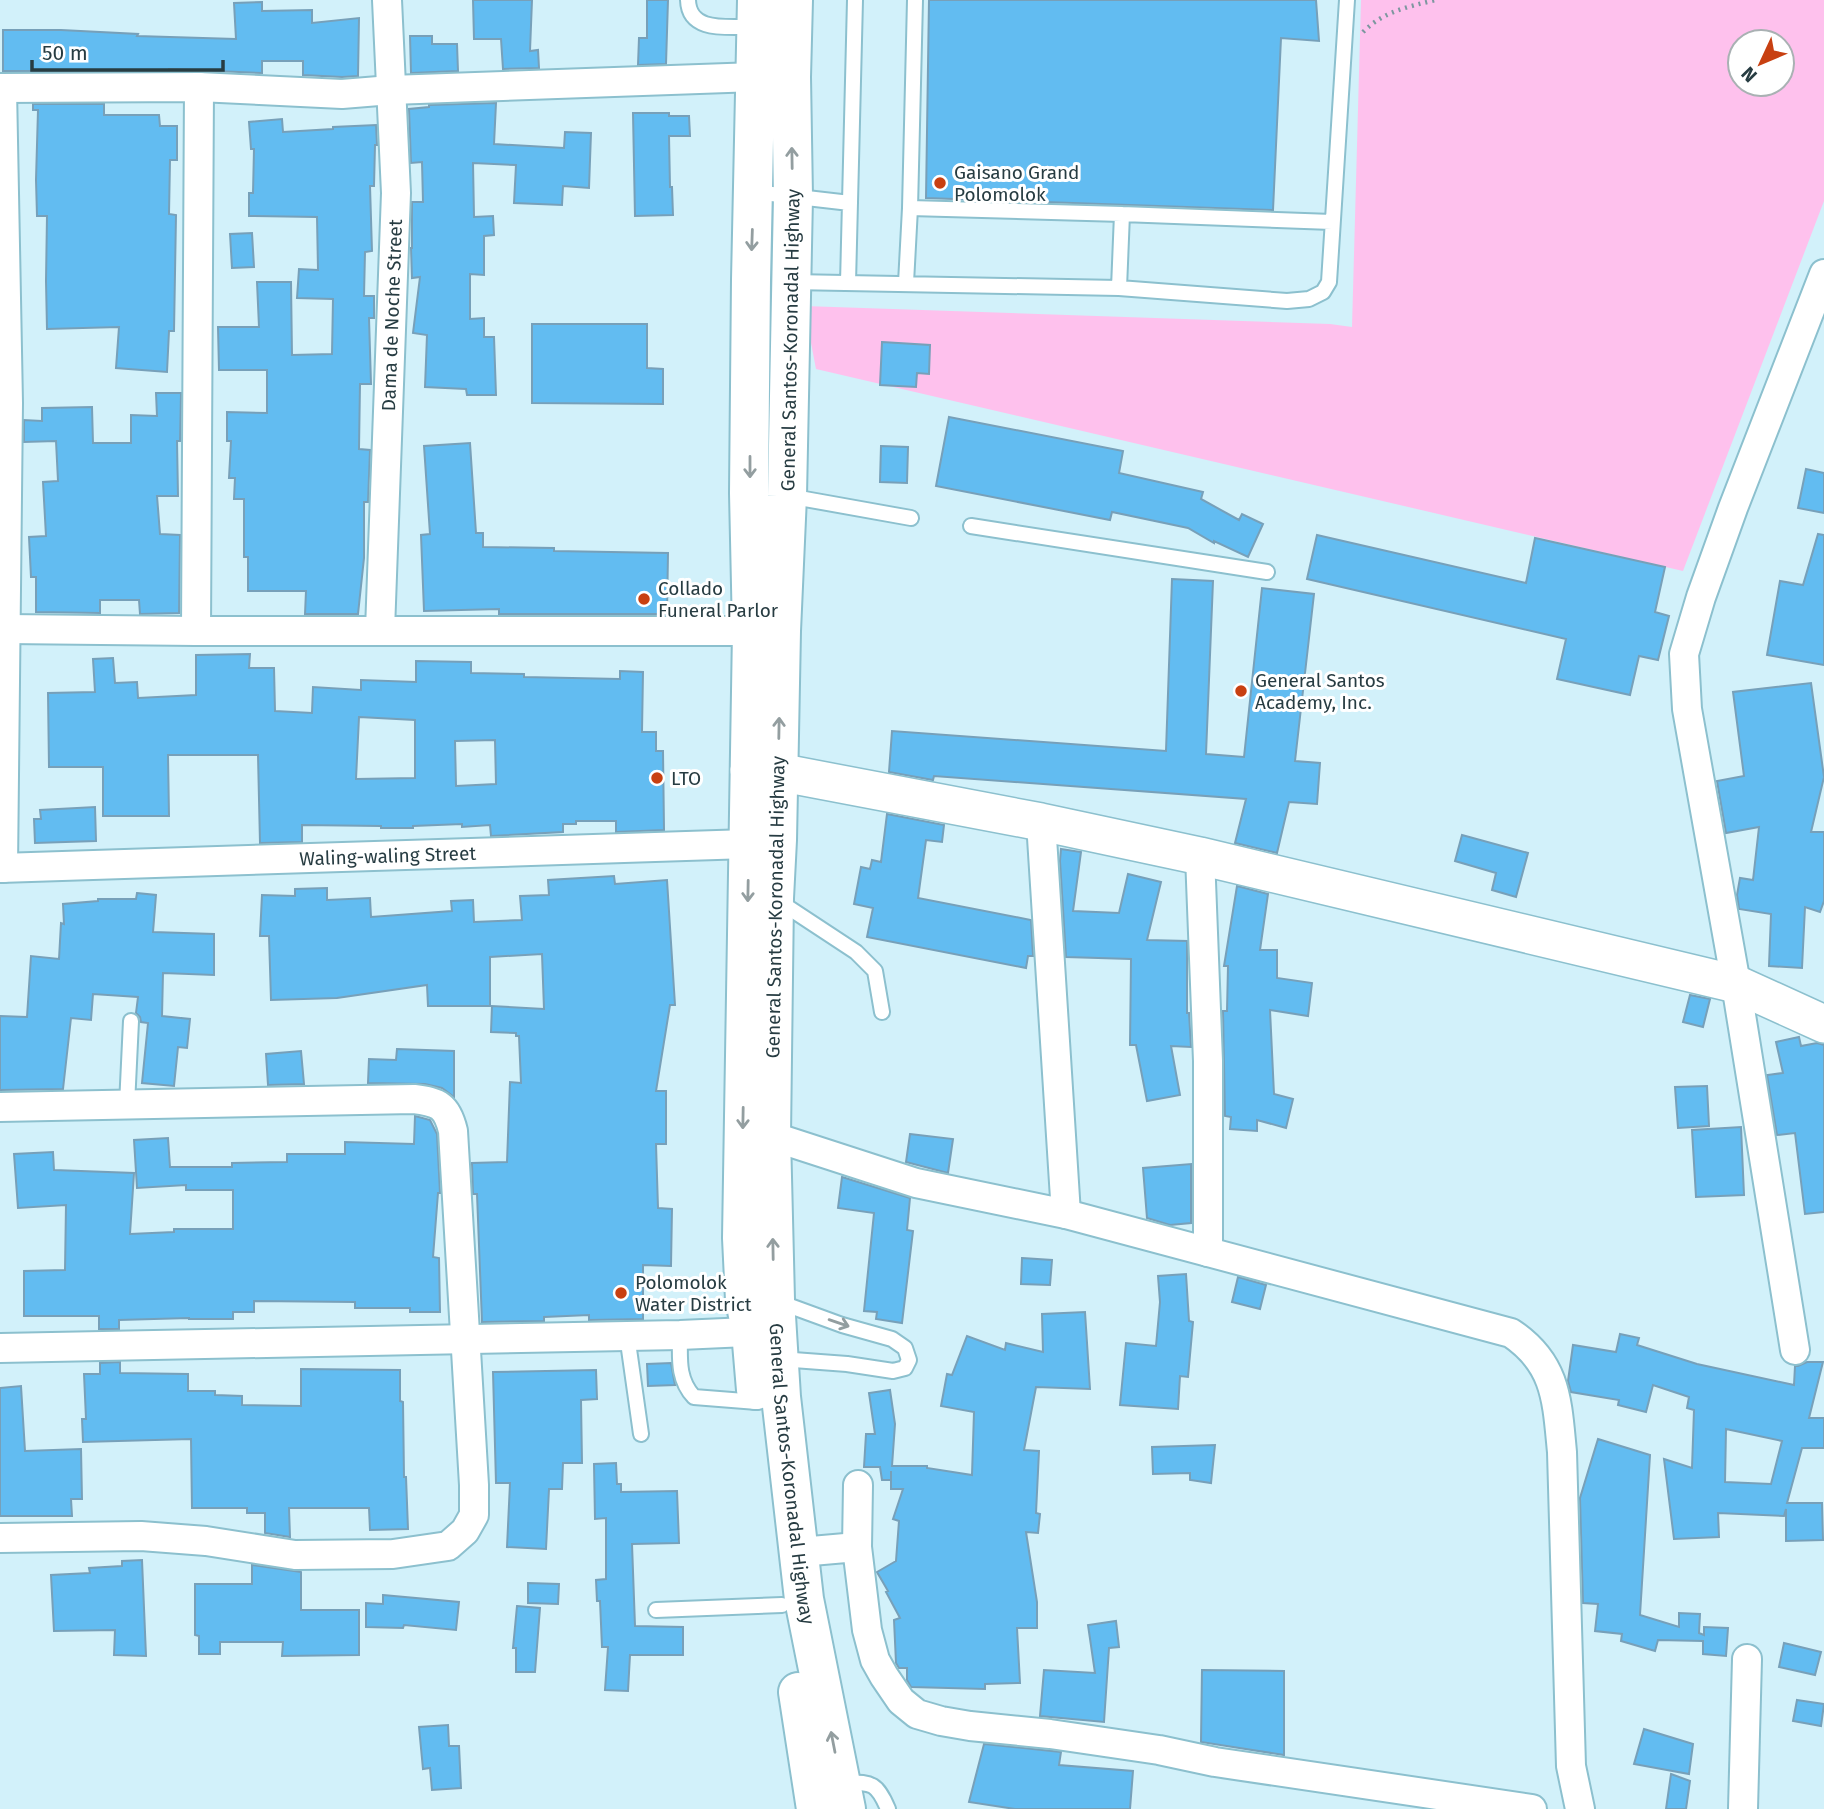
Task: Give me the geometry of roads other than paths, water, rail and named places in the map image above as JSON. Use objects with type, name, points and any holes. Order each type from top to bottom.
[{"type":"highway","name":"General Santos-Koronadal Highway","points":[[763,771],[781,631],[787,496],[793,197],[793,0]]},
{"type":"highway","name":"General Santos-Koronadal Highway","points":[[757,13],[749,494],[752,631],[763,771],[763,842],[742,1238],[745,1300],[771,1330]]},
{"type":"highway","name":"General Santos-Koronadal Highway","points":[[763,842],[774,898],[771,1330],[804,1599],[834,1800]]},
{"type":"highway","name":"General Santos-Koronadal Highway","points":[[771,1330],[757,1402],[782,1605],[834,1800]]},
{"type":"street","name":"Dama de Noche Street","points":[[380,630],[396,193],[387,0]]},
{"type":"street","points":[[1,868],[8,402],[1,88],[199,87],[342,94],[756,77]]},
{"type":"street","points":[[196,631],[199,87]]},
{"type":"street","points":[[1795,1350],[1688,709],[1684,654],[1733,508],[1824,274]]},
{"type":"street","points":[[6,629],[752,631]]},
{"type":"street","points":[[763,771],[1041,822],[1200,856],[1736,984],[1824,1024]]},
{"type":"street","points":[[1041,822],[1066,1214]]},
{"type":"street","name":"Waling-waling Street","points":[[1,868],[763,842]]},
{"type":"street","points":[[1200,856],[1208,1061],[1208,1252]]},
{"type":"street","points":[[0,1107],[414,1099],[441,1105],[449,1115],[453,1131],[474,1485],[474,1515],[465,1531],[448,1546],[393,1554],[295,1555],[206,1541],[141,1536],[0,1538]]},
{"type":"street","points":[[771,1136],[916,1184],[1066,1214],[1511,1333],[1527,1343],[1549,1375],[1558,1405],[1562,1452],[1571,1766],[1580,1809]]},
{"type":"street","points":[[0,1349],[680,1335],[771,1330]]},
{"type":"street","points":[[858,1485],[857,1547],[867,1630],[875,1660],[884,1676],[901,1701],[916,1714],[970,1726],[1050,1734],[1159,1750],[1214,1762],[1532,1809]]},
{"type":"street","points":[[800,1552],[857,1547]]},
{"type":"street","points":[[1743,1809],[1747,1659]]},
{"type":"lane","points":[[688,0],[694,19],[706,26],[757,13]]},
{"type":"lane","points":[[848,283],[855,0]]},
{"type":"lane","points":[[906,283],[915,0]]},
{"type":"lane","points":[[790,282],[1119,288],[1287,301],[1309,299],[1323,292],[1329,282],[1347,0]]},
{"type":"lane","points":[[754,192],[850,203]]},
{"type":"lane","points":[[910,208],[1332,222]]},
{"type":"lane","points":[[1119,288],[1122,214]]},
{"type":"lane","points":[[787,496],[911,517]]},
{"type":"lane","points":[[971,526],[1267,572]]},
{"type":"lane","points":[[774,898],[856,952],[875,971],[882,1012]]},
{"type":"lane","points":[[127,1105],[131,1021]]},
{"type":"lane","points":[[842,1325],[892,1339],[905,1348],[909,1360],[905,1368],[893,1371],[847,1364],[771,1330],[842,1325]]},
{"type":"lane","points":[[627,1335],[641,1434]]},
{"type":"lane","points":[[680,1335],[680,1373],[687,1390],[694,1397],[757,1402]]},
{"type":"lane","points":[[656,1610],[782,1605]]},
{"type":"lane","points":[[834,1800],[869,1783],[881,1792],[888,1809]]},
{"type":"place","name":"Gaisano Grand Polomolok","points":[[940,183]]},
{"type":"place","name":"Collado Funeral Parlor","points":[[644,599]]},
{"type":"place","name":"General Santos Academy, Inc.","points":[[1241,691]]},
{"type":"place","name":"LTO","points":[[657,778]]},
{"type":"place","name":"Polomolok Water District","points":[[621,1293]]}]
